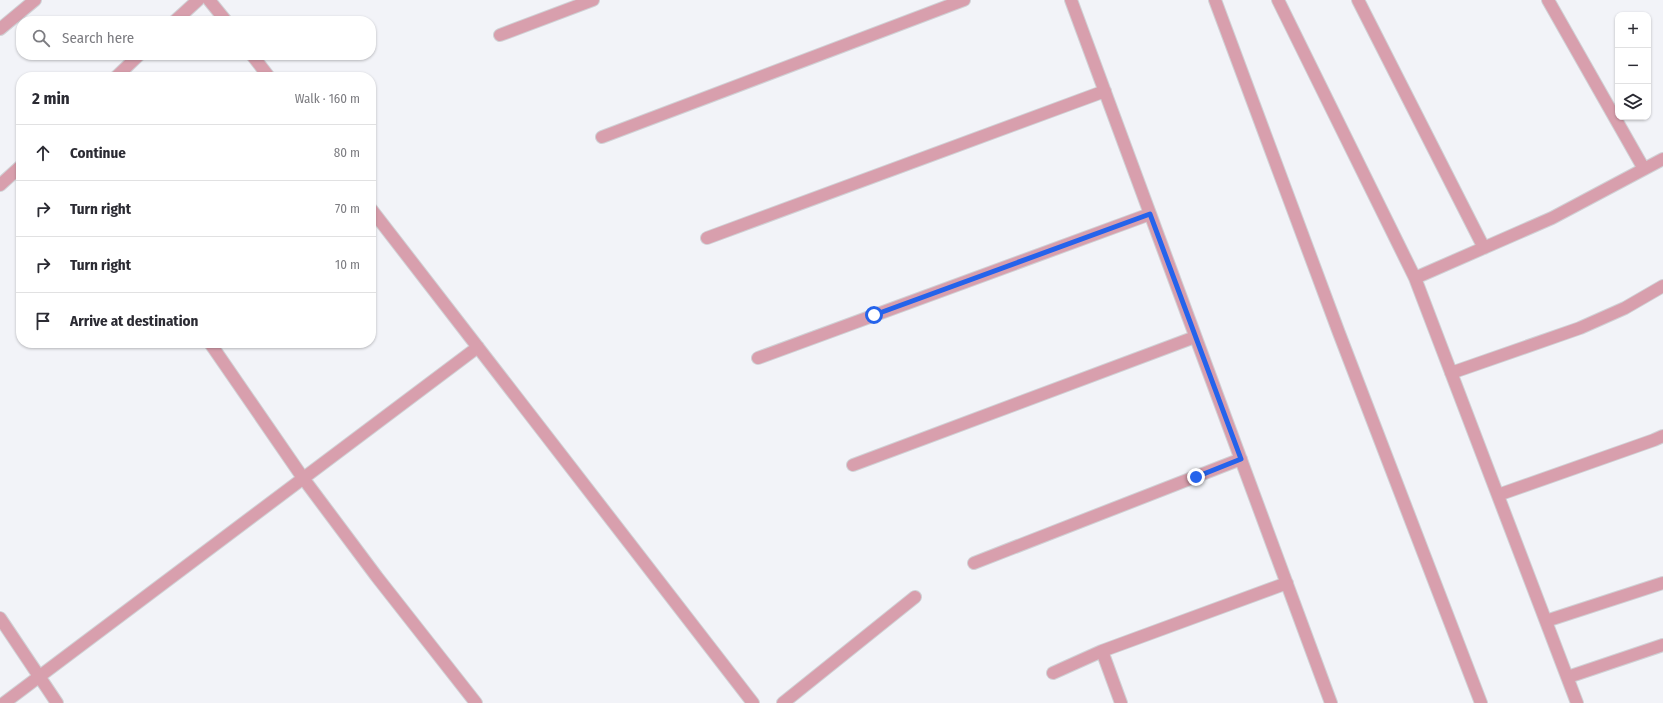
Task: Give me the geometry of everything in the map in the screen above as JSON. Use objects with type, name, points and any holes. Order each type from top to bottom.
[{"type":"street","points":[[0,29],[35,0]]},
{"type":"street","points":[[180,16],[198,0]]},
{"type":"street","points":[[209,0],[222,16]]},
{"type":"street","points":[[500,35],[594,0]]},
{"type":"street","points":[[602,137],[964,0]]},
{"type":"street","points":[[1071,0],[1331,703]]},
{"type":"street","points":[[1215,0],[1336,326],[1481,703]]},
{"type":"street","points":[[1278,0],[1415,278],[1578,703]]},
{"type":"street","points":[[1358,0],[1484,248]]},
{"type":"street","points":[[1548,0],[1644,170]]},
{"type":"street","points":[[121,72],[134,60]]},
{"type":"street","points":[[256,60],[265,72]]},
{"type":"street","points":[[707,238],[1105,91]]},
{"type":"street","points":[[1415,278],[1552,218],[1663,159]]},
{"type":"street","points":[[0,185],[16,171]]},
{"type":"street","points":[[376,214],[753,703]]},
{"type":"street","points":[[758,358],[1150,214]]},
{"type":"street","points":[[1451,373],[1580,328],[1625,308],[1663,286]]},
{"type":"street","points":[[853,465],[1196,337]]},
{"type":"street","points":[[4,703],[478,347]]},
{"type":"street","points":[[213,348],[303,478],[377,577],[476,703]]},
{"type":"street","points":[[1498,495],[1663,436]]},
{"type":"street","points":[[974,563],[1241,459]]},
{"type":"street","points":[[1053,673],[1102,651],[1287,583]]},
{"type":"street","points":[[1546,621],[1663,583]]},
{"type":"street","points":[[783,703],[915,598]]},
{"type":"street","points":[[0,618],[38,677],[57,703]]},
{"type":"street","points":[[1568,677],[1663,645]]},
{"type":"street","points":[[1102,651],[1121,703]]},
{"type":"route","points":[[874,315],[1150,214],[1241,459],[1196,477]]}]
